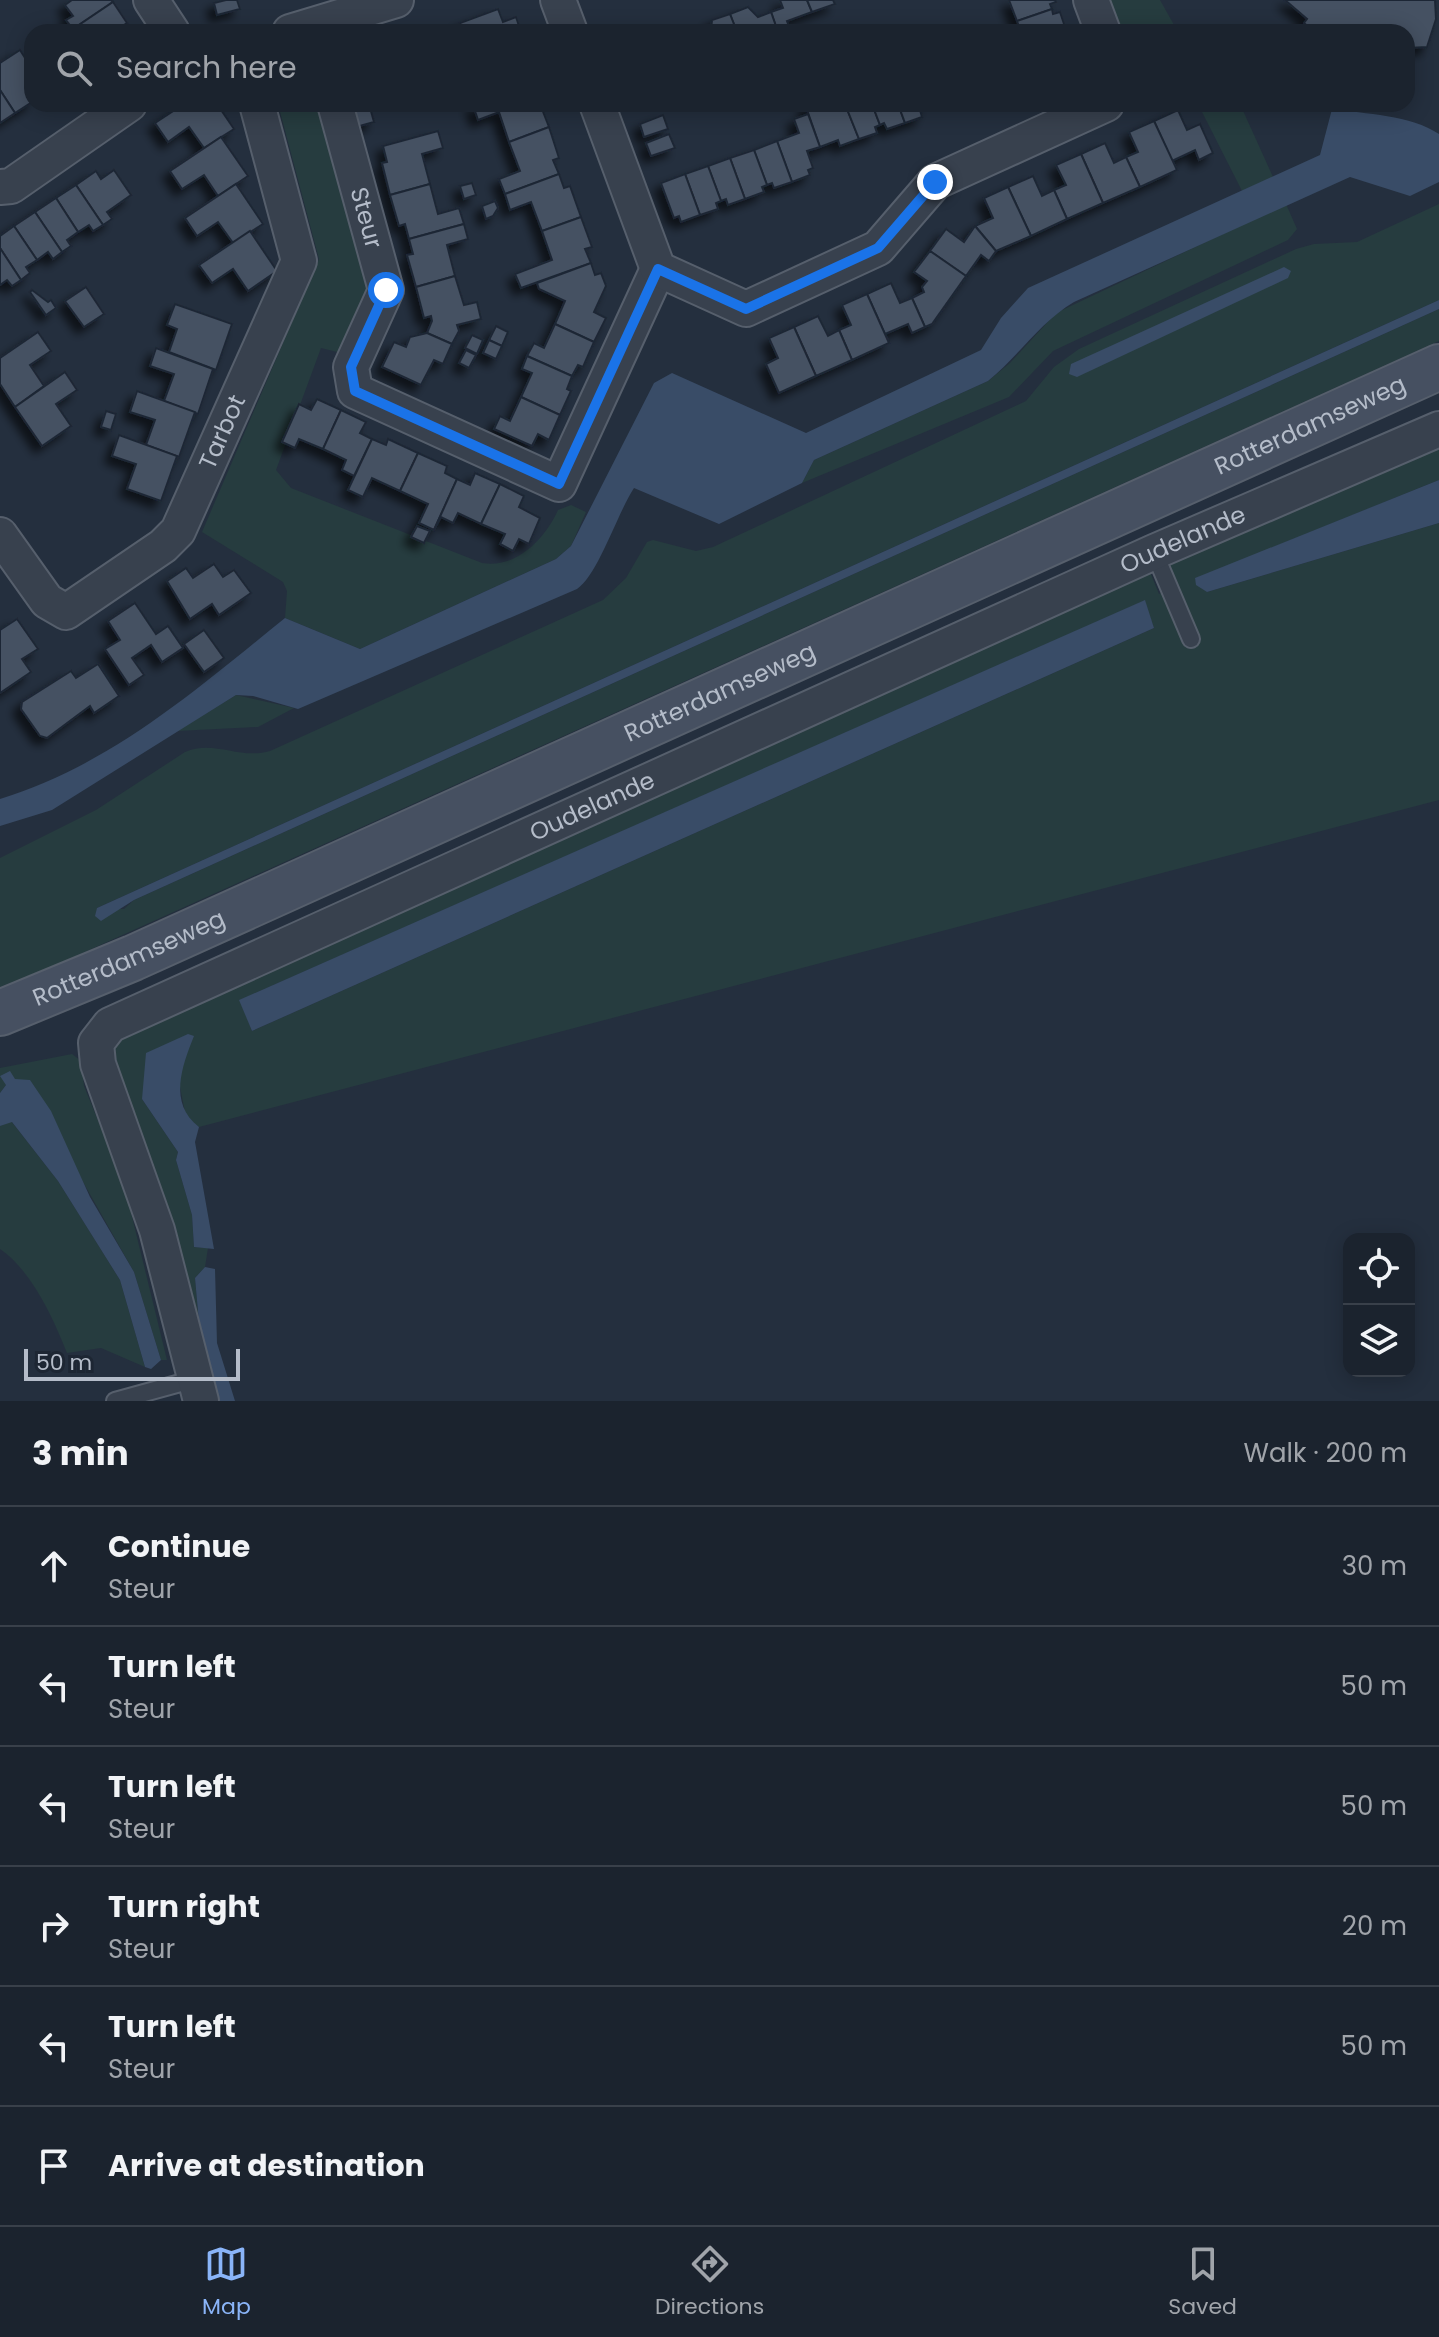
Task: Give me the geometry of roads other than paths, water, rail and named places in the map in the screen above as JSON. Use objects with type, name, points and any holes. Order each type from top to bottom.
[{"type":"main road","name":"Rotterdamseweg","points":[[0,1013],[133,958],[1439,367]]},
{"type":"street","points":[[151,0],[167,24]]},
{"type":"street","points":[[558,0],[567,24]]},
{"type":"street","points":[[1091,0],[1100,24]]},
{"type":"street","points":[[323,24],[385,2]]},
{"type":"street","points":[[0,187],[11,186],[117,112]]},
{"type":"street","name":"Tarbot","points":[[0,535],[47,601],[66,612],[163,546],[178,531],[299,261],[259,112]]},
{"type":"street","name":"Steur","points":[[337,112],[386,290],[351,367],[355,391],[559,484],[658,269]]},
{"type":"street","points":[[600,112],[658,269],[746,309],[878,248],[935,182],[1088,112]]},
{"type":"street","name":"Oudelande","points":[[198,1390],[157,1230],[98,1064],[96,1043],[110,1025],[1154,552],[1439,429]]},
{"type":"lane","points":[[1154,552],[1191,639]]},
{"type":"lane","points":[[115,1401],[198,1390]]},
{"type":"water","points":[[1331,112],[1357,112],[1402,119],[1439,134],[1439,182],[1410,196],[1350,177],[1074,302],[1050,319],[988,381],[814,460],[802,483],[719,524],[634,488],[600,558],[577,589],[298,709],[253,696],[236,695],[52,810],[0,826],[0,799],[41,784],[116,746],[185,698],[285,618],[360,649],[556,559],[571,546],[654,383],[672,373],[806,433],[981,350],[1001,318],[1028,288],[1320,155]]},
{"type":"water","points":[[1284,267],[1291,271],[1288,278],[1077,377],[1069,374],[1071,364]]},
{"type":"water","points":[[1439,300],[1439,309],[134,900],[101,921],[95,916],[97,908]]},
{"type":"water","points":[[1439,480],[1439,523],[1207,592],[1196,585],[1195,578]]},
{"type":"water","points":[[1145,600],[1154,628],[252,1031],[239,1000]]},
{"type":"water","points":[[188,1034],[194,1036],[182,1072],[181,1096],[183,1107],[199,1127],[195,1142],[214,1249],[194,1247],[192,1215],[176,1160],[178,1152],[142,1099],[146,1053]]},
{"type":"water","points":[[10,1071],[15,1079],[30,1080],[51,1111],[90,1197],[134,1272],[161,1360],[151,1369],[145,1367],[120,1280],[58,1181],[12,1122],[0,1126],[0,1093],[6,1085],[0,1076]]},
{"type":"water","points":[[205,1267],[215,1269],[217,1343],[235,1401],[215,1401],[202,1356],[195,1278]]}]
